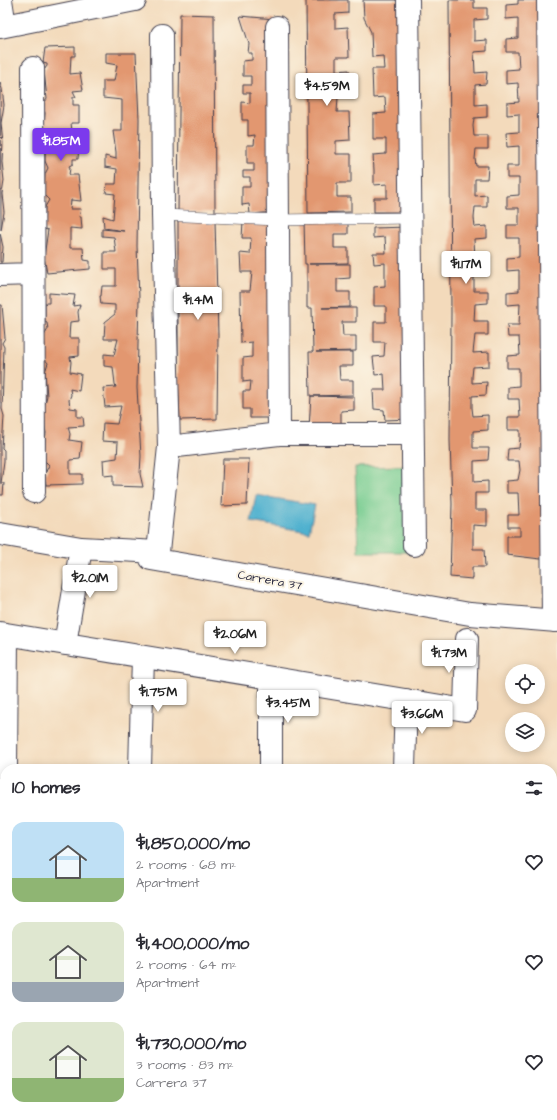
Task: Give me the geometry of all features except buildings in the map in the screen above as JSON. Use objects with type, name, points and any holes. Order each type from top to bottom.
[{"type":"street","points":[[2,0],[2,26],[135,0]]},
{"type":"street","points":[[408,0],[414,545]]},
{"type":"street","points":[[548,0],[554,404],[555,621]]},
{"type":"street","points":[[277,27],[279,434]]},
{"type":"street","points":[[0,534],[81,548],[158,552],[169,446],[163,215],[162,35]]},
{"type":"street","points":[[33,68],[34,492]]},
{"type":"street","points":[[0,275],[33,274]]},
{"type":"street","points":[[169,446],[279,434],[412,434]]},
{"type":"street","points":[[65,644],[81,548]]},
{"type":"street","name":"Carrera 37","points":[[158,552],[151,559],[470,614],[555,621]]},
{"type":"street","points":[[6,764],[4,634],[465,710],[467,639]]},
{"type":"street","points":[[140,764],[142,657]]},
{"type":"street","points":[[271,678],[271,764]]},
{"type":"street","points":[[404,764],[406,700]]},
{"type":"lane","points":[[163,215],[278,220],[410,218]]},
{"type":"green space","points":[[410,466],[412,552],[358,552],[355,467]]},
{"type":"water","points":[[256,495],[315,505],[309,532],[251,522]]}]
